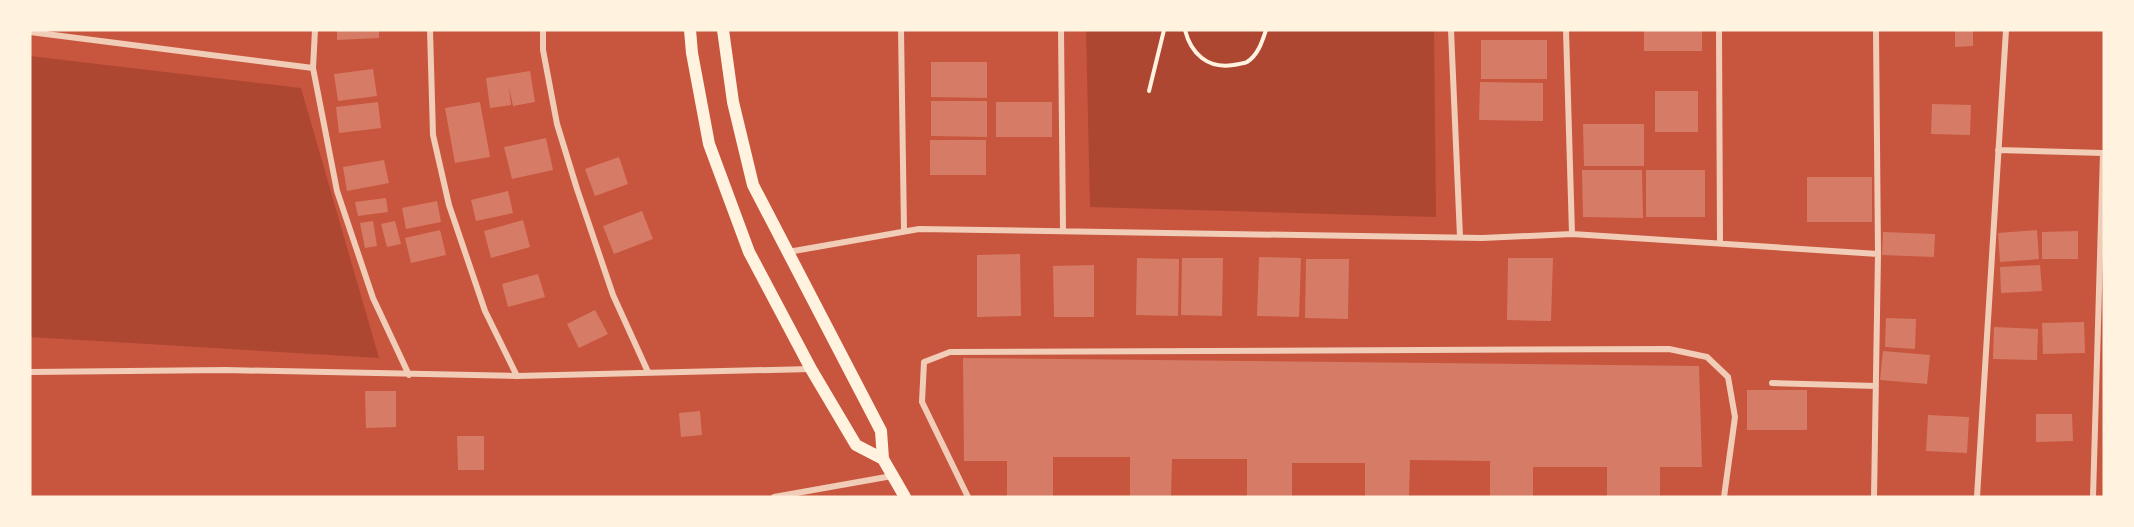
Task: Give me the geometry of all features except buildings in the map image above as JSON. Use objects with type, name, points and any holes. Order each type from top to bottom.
[{"type":"main road","points":[[690,30],[692,53],[709,144],[749,252],[811,369],[856,445],[883,459]]},
{"type":"main road","points":[[723,30],[733,102],[753,185],[881,431],[883,459],[905,497]]},
{"type":"street","points":[[315,30],[313,68],[337,191],[373,298],[409,375]]},
{"type":"street","points":[[430,30],[433,135],[449,205],[485,311],[517,376]]},
{"type":"street","points":[[543,30],[543,50],[560,135],[613,295],[648,372]]},
{"type":"street","points":[[902,30],[904,230]]},
{"type":"street","points":[[1061,30],[1063,230]]},
{"type":"street","points":[[1451,30],[1460,237]]},
{"type":"street","points":[[1566,30],[1572,234]]},
{"type":"street","points":[[1719,30],[1720,243]]},
{"type":"street","points":[[1874,497],[1878,254],[1876,30]]},
{"type":"street","points":[[1977,497],[2006,30]]},
{"type":"street","points":[[30,32],[313,68]]},
{"type":"street","points":[[1998,150],[2104,153],[2093,497]]},
{"type":"street","points":[[788,252],[904,230],[1063,230],[1460,237],[1572,234],[1878,254]]},
{"type":"street","points":[[968,497],[922,402],[924,362],[950,352],[1669,349],[1707,357],[1728,377],[1735,417],[1725,497]]},
{"type":"street","points":[[30,372],[225,370],[517,376],[811,369]]},
{"type":"street","points":[[1772,384],[1876,386]]},
{"type":"street","points":[[2096,392],[2104,392]]},
{"type":"street","points":[[774,497],[892,476]]},
{"type":"path","points":[[1149,91],[1164,30]]},
{"type":"path","points":[[1185,30],[1192,48],[1210,65],[1226,66],[1246,63],[1260,48],[1266,30]]},
{"type":"shaded area","points":[[1086,30],[1434,30],[1436,217],[1090,207]]},
{"type":"shaded area","points":[[30,56],[301,88],[379,358],[30,337]]}]
